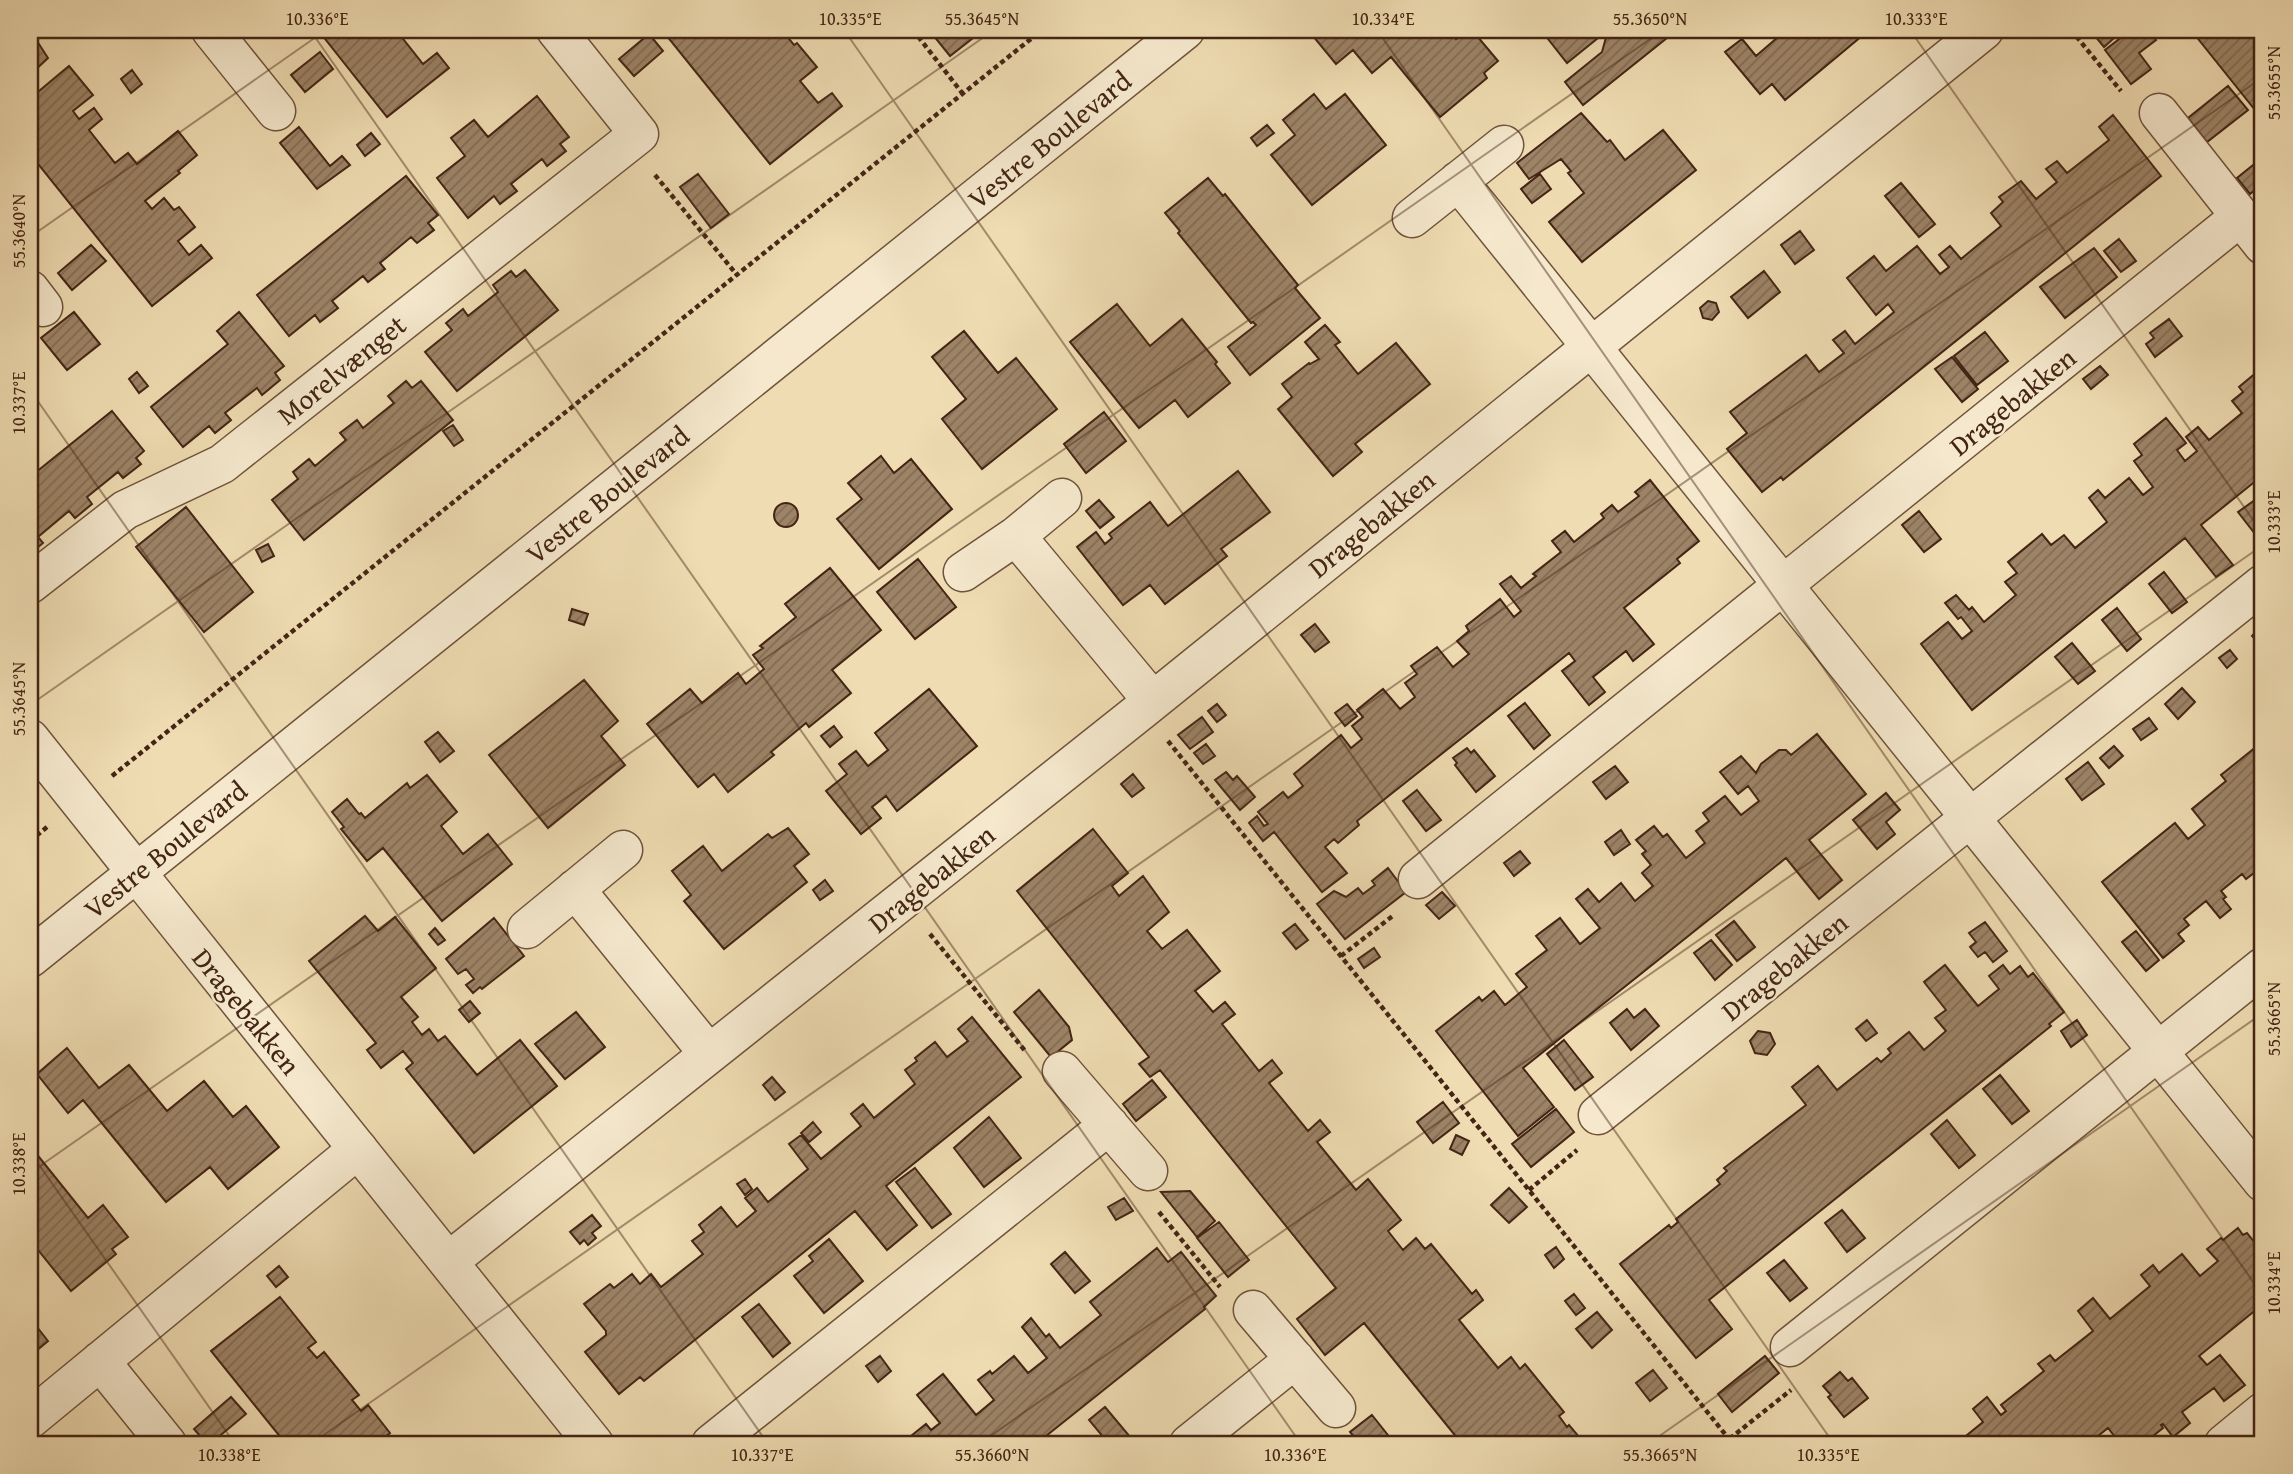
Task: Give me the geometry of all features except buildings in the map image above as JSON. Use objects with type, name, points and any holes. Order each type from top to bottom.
[{"type":"street","points":[[211,30],[276,111]]},
{"type":"street","points":[[556,30],[634,138]]},
{"type":"street","name":"Vestre Boulevard","points":[[30,958],[1185,30]]},
{"type":"street","name":"Dragebakken","points":[[449,1261],[904,901],[1984,30]]},
{"type":"street","name":"Dragebakken","points":[[1418,879],[1783,585],[2252,230],[2159,113]]},
{"type":"street","name":"Morelvænget","points":[[30,584],[125,510],[222,464],[634,138]]},
{"type":"street","points":[[1412,218],[1504,145]]},
{"type":"street","points":[[1458,181],[2263,1182]]},
{"type":"street","points":[[964,572],[1016,536],[1062,498]]},
{"type":"street","points":[[1016,536],[1147,705]]},
{"type":"street","name":"Dragebakken","points":[[1598,1115],[2263,584]]},
{"type":"street","name":"Dragebakken","points":[[30,739],[594,1444]]},
{"type":"street","points":[[527,929],[623,850]]},
{"type":"street","points":[[575,889],[709,1054]]},
{"type":"street","points":[[1790,1347],[2263,967]]},
{"type":"street","points":[[1062,1071],[1148,1171]]},
{"type":"street","points":[[711,1444],[1109,1125]]},
{"type":"street","points":[[30,1419],[358,1149]]},
{"type":"street","points":[[1253,1310],[1336,1408]]},
{"type":"street","points":[[1189,1444],[1295,1359]]},
{"type":"street","points":[[100,1361],[167,1444]]},
{"type":"street","points":[[2224,1444],[2263,1412]]},
{"type":"path","points":[[913,30],[963,94]]},
{"type":"path","points":[[30,841],[1042,30]]},
{"type":"path","points":[[2071,30],[2141,116],[2159,113]]},
{"type":"path","points":[[634,138],[737,275]]},
{"type":"path","points":[[1147,705],[1341,956],[1733,1444]]},
{"type":"path","points":[[1341,956],[1421,896],[1418,879]]},
{"type":"path","points":[[904,901],[1044,1074],[1062,1071]]},
{"type":"path","points":[[1529,1189],[1601,1130],[1598,1115]]},
{"type":"path","points":[[1148,1171],[1142,1190],[1236,1307],[1253,1310]]}]
